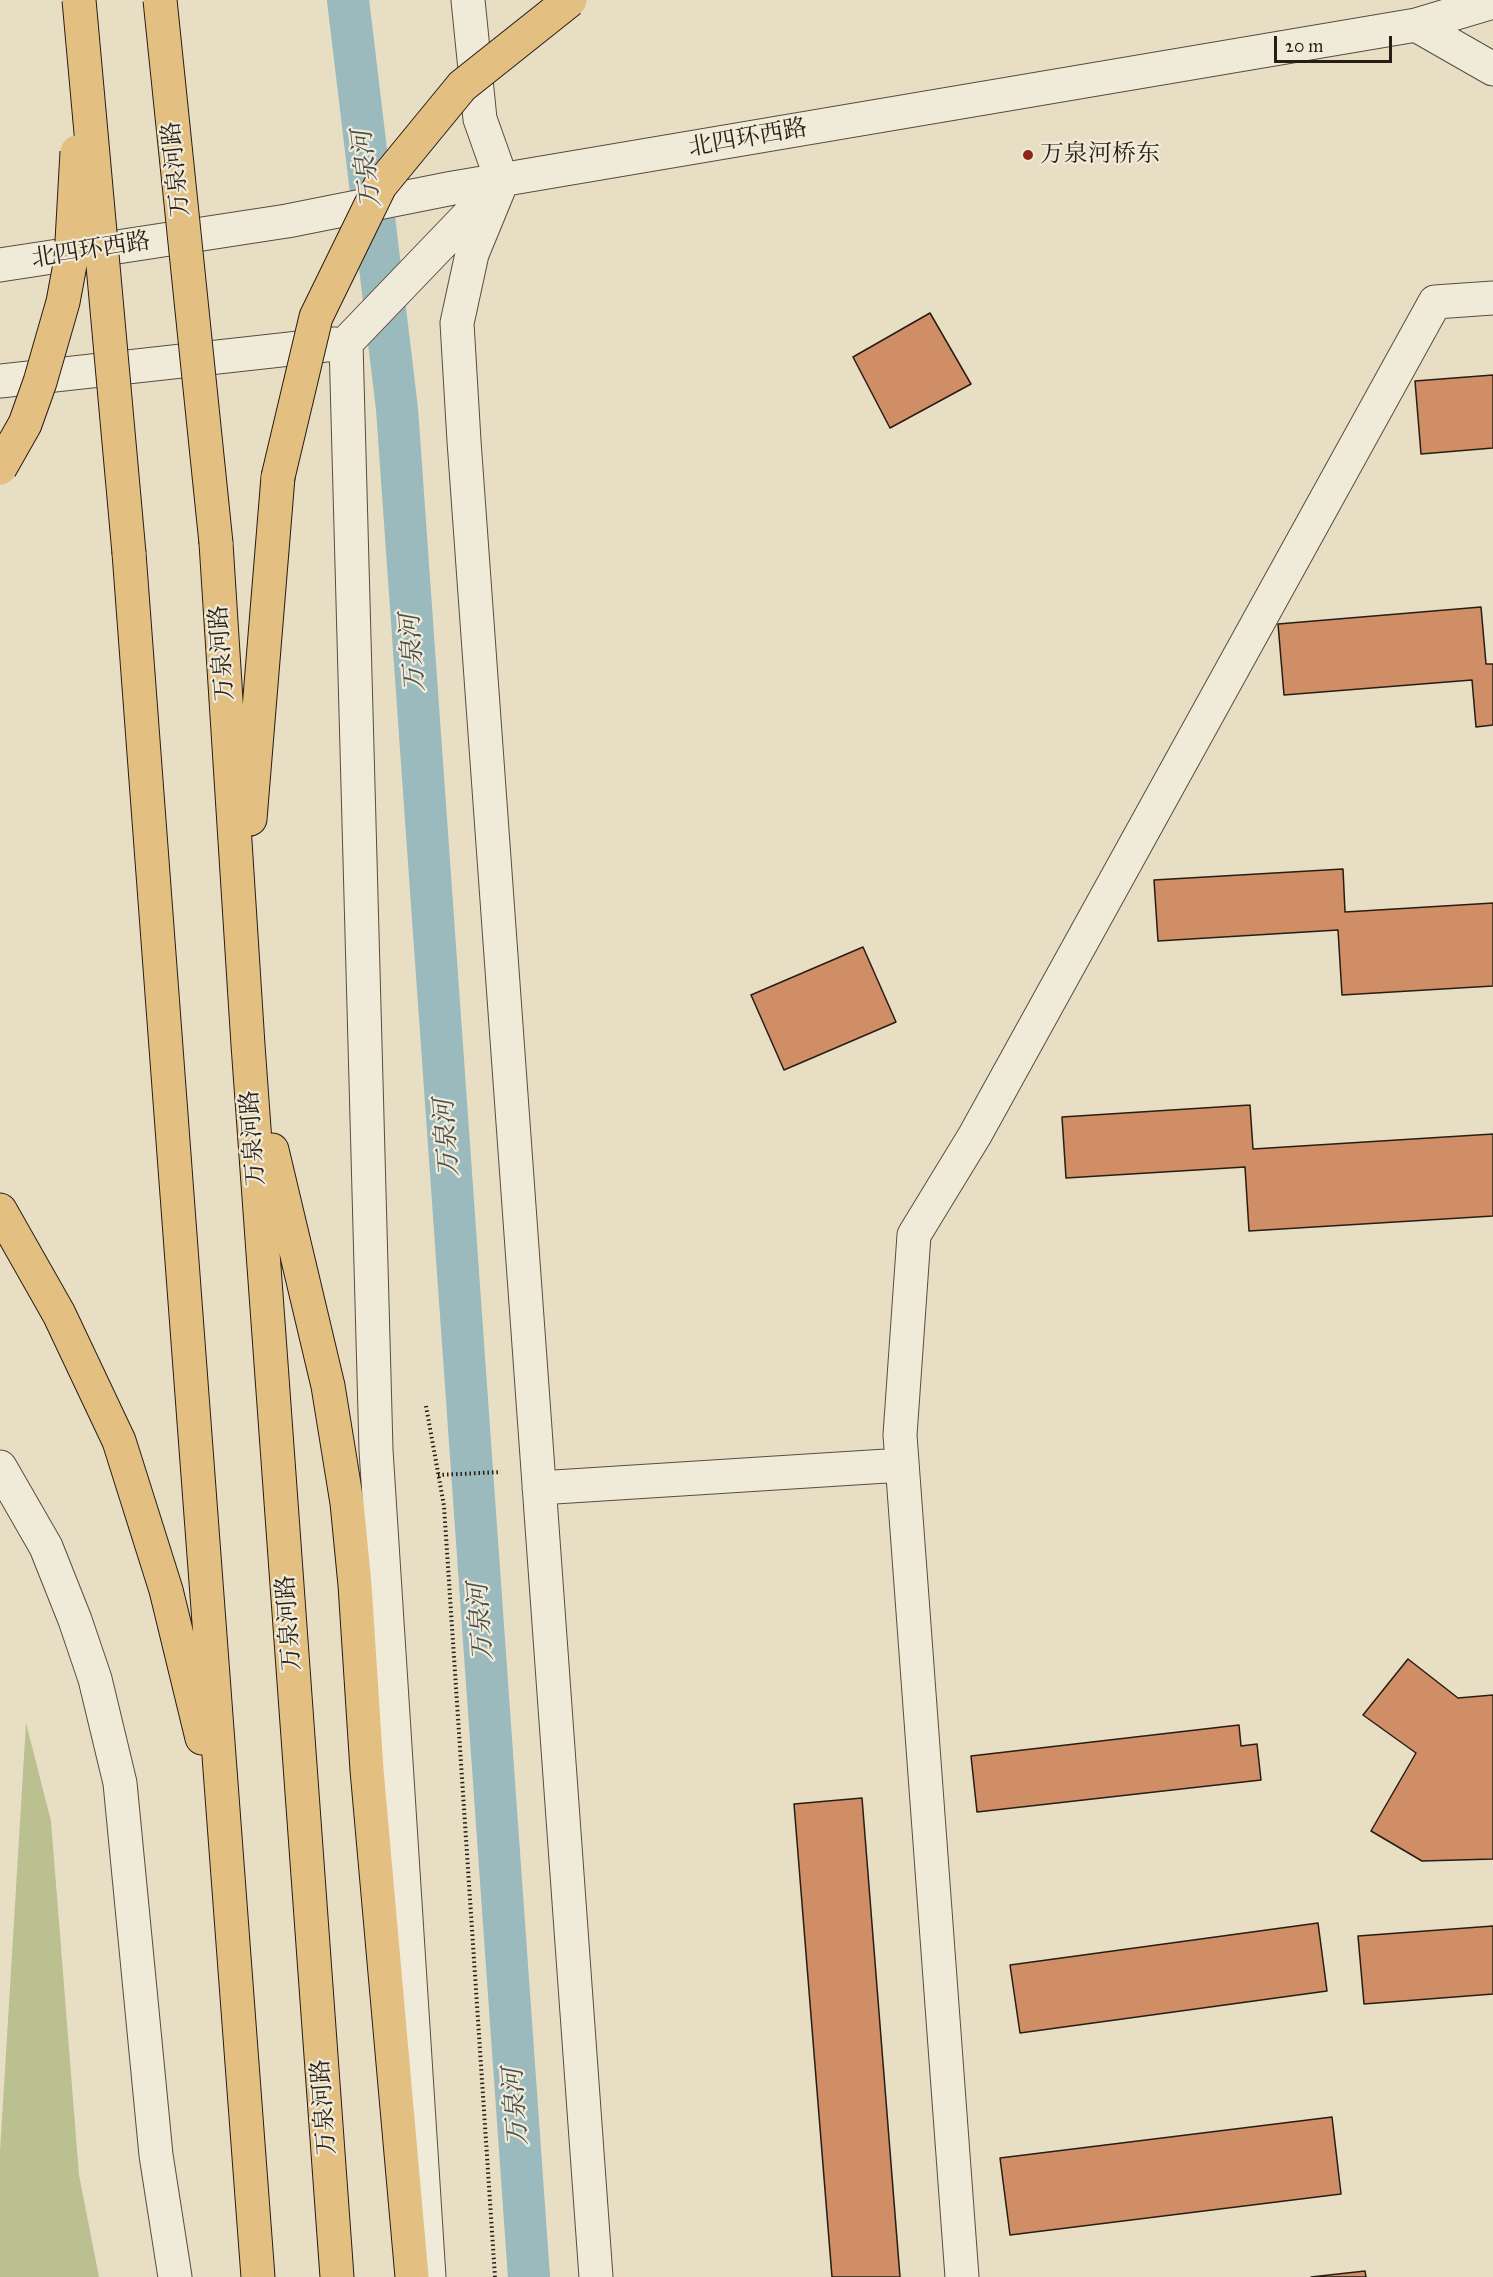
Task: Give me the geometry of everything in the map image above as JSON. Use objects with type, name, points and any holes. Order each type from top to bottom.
[{"type":"highway","points":[[79,0],[129,553],[258,2277]]},
{"type":"highway","name":"万泉河路","points":[[160,0],[216,543],[240,935],[337,2277]]},
{"type":"highway","points":[[240,935],[278,477],[316,316],[380,186],[462,86],[570,0]]},
{"type":"highway","points":[[0,468],[25,424],[40,382],[63,302],[71,259],[84,40]]},
{"type":"highway","points":[[248,1045],[328,1386],[347,1503],[411,2277]]},
{"type":"highway","points":[[0,1210],[59,1314],[119,1440],[166,1590],[225,1832]]},
{"type":"street","points":[[468,0],[480,119],[501,181],[472,254],[457,323],[596,2277]]},
{"type":"street","name":"北四环西路","points":[[0,265],[288,220],[453,188],[1416,24],[1493,2]]},
{"type":"street","points":[[1416,24],[1493,69]]},
{"type":"street","points":[[0,381],[346,343],[501,181]]},
{"type":"street","points":[[962,2277],[900,1435],[914,1235],[981,1125],[1436,302],[1493,298]]},
{"type":"street","points":[[346,343],[375,1450],[429,2277]]},
{"type":"street","points":[[539,1479],[902,1465]]},
{"type":"street","points":[[0,1467],[46,1547],[75,1620],[95,1679],[120,1783],[156,2156],[175,2277]]},
{"type":"path","points":[[426,1406],[444,1506],[495,2277]]},
{"type":"path","points":[[438,1475],[539,1479]]},
{"type":"green space","points":[[26,1723],[51,1821],[79,2175],[99,2277],[0,2277],[0,2152]]},
{"type":"building","points":[[930,313],[971,384],[890,428],[853,357]]},
{"type":"building","points":[[1493,375],[1493,448],[1421,454],[1415,381]]},
{"type":"building","points":[[1481,607],[1486,664],[1493,664],[1493,725],[1476,727],[1472,680],[1284,695],[1278,624]]},
{"type":"building","points":[[1343,869],[1345,912],[1493,903],[1493,986],[1342,995],[1338,930],[1158,941],[1154,880]]},
{"type":"building","points":[[863,947],[896,1022],[784,1070],[751,995]]},
{"type":"building","points":[[1250,1105],[1253,1149],[1493,1134],[1493,1216],[1249,1231],[1245,1167],[1066,1178],[1062,1117]]},
{"type":"building","points":[[1408,1659],[1458,1698],[1493,1695],[1493,1859],[1422,1861],[1371,1831],[1416,1753],[1363,1715]]},
{"type":"building","points":[[1239,1725],[1241,1746],[1257,1744],[1261,1780],[977,1812],[971,1756]]},
{"type":"building","points":[[862,1798],[900,2277],[832,2277],[794,1804]]},
{"type":"building","points":[[1318,1923],[1327,1991],[1020,2033],[1010,1965]]},
{"type":"building","points":[[1493,1926],[1493,1994],[1364,2004],[1358,1936]]},
{"type":"building","points":[[1332,2117],[1341,2194],[1010,2235],[1000,2158]]},
{"type":"building","points":[[1365,2271],[1366,2277],[1311,2277]]},
{"type":"waterway","name":"万泉河","points":[[348,0],[397,409],[529,2277]]},
{"type":"place","name":"万泉河桥东","points":[[1028,155]]}]
